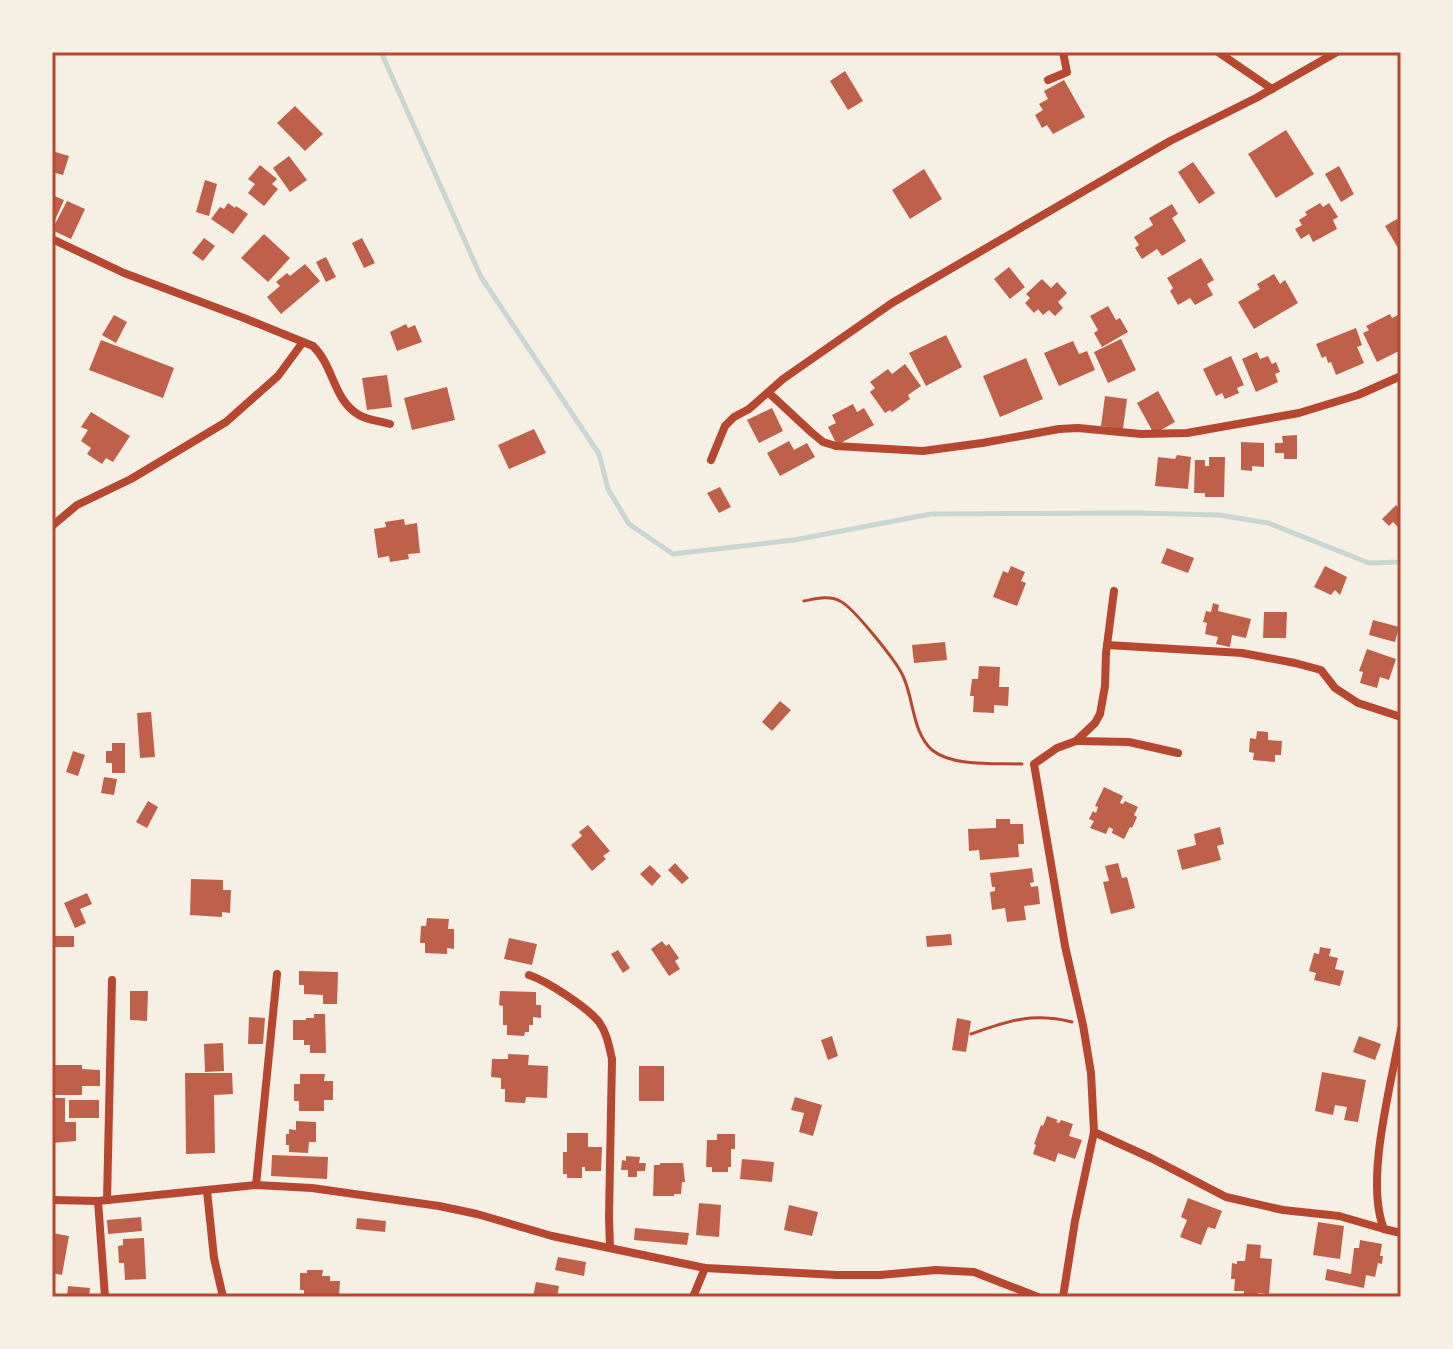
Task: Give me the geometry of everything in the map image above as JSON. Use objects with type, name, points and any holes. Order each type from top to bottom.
[{"type":"street","points":[[1048,80],[1067,72],[1063,52]]},
{"type":"street","points":[[1218,52],[1272,89]]},
{"type":"street","points":[[711,460],[725,426],[734,417],[892,303],[1170,141],[1337,52]]},
{"type":"street","points":[[52,239],[124,273],[313,346],[321,354],[344,403],[360,416],[390,424]]},
{"type":"street","points":[[52,526],[77,505],[131,479],[226,422],[278,376],[303,342]]},
{"type":"street","points":[[769,393],[823,442],[836,446],[923,451],[1059,429],[1141,434],[1187,433],[1299,413],[1358,395],[1401,376]]},
{"type":"street","points":[[1076,741],[1095,723],[1102,708],[1114,591]]},
{"type":"street","points":[[1107,645],[1242,653],[1295,663],[1321,670],[1335,688],[1358,703],[1401,717]]},
{"type":"street","points":[[1063,1297],[1094,1132],[1091,1073],[1065,946],[1034,764],[1057,748],[1076,741],[1129,742],[1178,753]]},
{"type":"street","points":[[256,1185],[277,974]]},
{"type":"street","points":[[529,975],[543,980],[580,1007],[598,1021],[605,1034],[612,1059],[610,1248]]},
{"type":"street","points":[[105,1297],[102,1200],[112,980]]},
{"type":"street","points":[[1384,1229],[1378,1200],[1377,1160],[1401,1029]]},
{"type":"street","points":[[1094,1132],[1226,1197],[1283,1210],[1339,1216],[1401,1233]]},
{"type":"street","points":[[52,1200],[102,1200],[256,1185],[312,1188],[439,1206],[552,1236],[705,1268],[837,1275],[936,1270],[974,1272],[1038,1297]]},
{"type":"street","points":[[207,1191],[214,1258],[223,1297]]},
{"type":"street","points":[[693,1297],[705,1268]]},
{"type":"path","points":[[804,601],[827,598],[841,601],[884,648],[903,676],[924,739],[934,751],[961,762],[1034,764]]},
{"type":"path","points":[[971,1034],[1029,1017],[1052,1017],[1083,1025]]},
{"type":"building","points":[[845,71],[863,101],[848,110],[830,81]]},
{"type":"building","points":[[1064,80],[1085,117],[1053,134],[1047,125],[1042,128],[1035,115],[1043,110],[1039,104],[1048,99],[1044,91]]},
{"type":"building","points":[[295,106],[323,134],[305,151],[277,123]]},
{"type":"building","points":[[1286,130],[1314,174],[1276,198],[1248,154]]},
{"type":"building","points":[[52,151],[69,156],[63,175],[52,172]]},
{"type":"building","points":[[289,156],[307,180],[290,192],[273,168]]},
{"type":"building","points":[[1193,162],[1215,193],[1199,204],[1178,172]]},
{"type":"building","points":[[260,165],[277,179],[272,184],[278,189],[264,206],[248,193],[255,184],[248,179]]},
{"type":"building","points":[[1339,166],[1354,194],[1341,202],[1325,174]]},
{"type":"building","points":[[924,169],[942,199],[910,219],[892,190]]},
{"type":"building","points":[[205,180],[217,184],[209,216],[196,212]]},
{"type":"building","points":[[52,195],[64,200],[55,220],[52,218]]},
{"type":"building","points":[[67,201],[85,209],[71,239],[52,230]]},
{"type":"building","points":[[228,203],[248,214],[233,234],[211,219],[220,207],[224,209]]},
{"type":"building","points":[[1320,203],[1323,207],[1329,203],[1338,217],[1333,220],[1337,229],[1313,242],[1309,234],[1301,239],[1295,229],[1302,225],[1299,220],[1307,215],[1305,212]]},
{"type":"building","points":[[1172,204],[1178,214],[1172,218],[1186,241],[1162,256],[1157,249],[1142,259],[1135,248],[1139,245],[1134,237],[1153,225],[1149,218]]},
{"type":"building","points":[[1397,219],[1401,226],[1401,246],[1398,248],[1385,226]]},
{"type":"building","points":[[264,234],[290,258],[268,282],[241,258]]},
{"type":"building","points":[[204,238],[215,246],[203,261],[192,253]]},
{"type":"building","points":[[362,238],[375,263],[364,268],[352,243]]},
{"type":"building","points":[[326,257],[336,277],[326,282],[316,262]]},
{"type":"building","points":[[1201,258],[1214,280],[1207,284],[1213,295],[1195,305],[1190,298],[1178,305],[1167,278]]},
{"type":"building","points":[[305,264],[320,281],[281,314],[267,297],[280,286],[276,282]]},
{"type":"building","points":[[1009,267],[1025,287],[1010,299],[994,279]]},
{"type":"building","points":[[1274,274],[1280,284],[1285,280],[1298,303],[1254,329],[1238,302],[1260,289],[1257,284]]},
{"type":"building","points":[[1042,279],[1051,288],[1057,282],[1067,293],[1058,302],[1063,308],[1055,316],[1049,310],[1043,315],[1038,309],[1034,313],[1025,303],[1030,298],[1026,294]]},
{"type":"building","points":[[1108,306],[1128,332],[1102,347],[1094,333],[1098,330],[1090,316]]},
{"type":"building","points":[[1390,314],[1392,318],[1398,315],[1401,321],[1401,350],[1377,362],[1363,333],[1369,330],[1366,326]]},
{"type":"building","points":[[114,315],[127,322],[116,343],[102,335]]},
{"type":"building","points":[[406,324],[408,328],[415,325],[422,342],[397,351],[390,332]]},
{"type":"building","points":[[1356,328],[1362,345],[1357,347],[1364,363],[1336,375],[1331,362],[1328,363],[1326,356],[1322,358],[1316,344]]},
{"type":"building","points":[[946,335],[962,367],[926,386],[909,353]]},
{"type":"building","points":[[1121,339],[1136,370],[1108,383],[1094,352]]},
{"type":"building","points":[[101,340],[174,368],[163,398],[89,370]]},
{"type":"building","points":[[1073,341],[1079,354],[1087,351],[1095,370],[1059,386],[1044,353]]},
{"type":"building","points":[[1257,352],[1260,359],[1268,356],[1272,364],[1276,362],[1280,372],[1275,374],[1278,382],[1256,392],[1242,359]]},
{"type":"building","points":[[1231,356],[1244,385],[1237,388],[1239,393],[1225,399],[1222,393],[1216,396],[1203,369]]},
{"type":"building","points":[[1026,358],[1043,399],[1000,417],[983,376]]},
{"type":"building","points":[[905,364],[921,386],[908,395],[910,399],[892,412],[885,413],[870,392],[875,388],[870,382],[888,369],[892,374]]},
{"type":"building","points":[[387,375],[392,407],[367,410],[362,378]]},
{"type":"building","points":[[447,387],[455,420],[412,430],[404,398]]},
{"type":"building","points":[[1158,391],[1175,422],[1154,434],[1137,403]]},
{"type":"building","points":[[1105,396],[1127,399],[1123,429],[1101,426]]},
{"type":"building","points":[[853,404],[857,412],[864,408],[874,425],[837,445],[828,427],[836,423],[832,415]]},
{"type":"building","points":[[772,408],[783,431],[759,443],[747,420]]},
{"type":"building","points":[[91,412],[130,436],[113,462],[106,458],[102,464],[87,454],[91,448],[81,441],[88,430],[81,427]]},
{"type":"building","points":[[534,429],[546,453],[509,469],[498,445]]},
{"type":"building","points":[[1297,435],[1297,459],[1284,459],[1284,453],[1275,453],[1275,443],[1283,443],[1282,436]]},
{"type":"building","points":[[789,441],[794,450],[807,443],[815,457],[780,476],[767,453]]},
{"type":"building","points":[[1241,442],[1264,443],[1264,467],[1252,466],[1252,471],[1241,470]]},
{"type":"building","points":[[1177,455],[1191,457],[1188,489],[1155,486],[1158,457],[1175,459]]},
{"type":"building","points":[[1209,457],[1225,457],[1224,497],[1205,497],[1205,493],[1194,493],[1195,460],[1205,460],[1205,466],[1209,466]]},
{"type":"building","points":[[720,487],[731,507],[719,513],[707,493]]},
{"type":"building","points":[[1396,505],[1401,510],[1400,529],[1393,522],[1389,526],[1382,519]]},
{"type":"building","points":[[404,519],[405,525],[417,523],[420,553],[408,554],[409,559],[390,562],[389,556],[378,558],[374,529],[386,527],[385,522]]},
{"type":"building","points":[[1167,548],[1194,558],[1188,573],[1161,563]]},
{"type":"building","points":[[1011,566],[1025,572],[1021,581],[1026,583],[1017,606],[993,597],[1003,571],[1008,573]]},
{"type":"building","points":[[1325,566],[1347,577],[1340,595],[1335,590],[1331,595],[1314,587]]},
{"type":"building","points":[[1213,603],[1219,605],[1218,611],[1251,619],[1246,638],[1232,635],[1230,647],[1216,644],[1218,637],[1205,634],[1207,623],[1203,622],[1206,611],[1211,612]]},
{"type":"building","points":[[1264,612],[1287,612],[1286,638],[1263,638]]},
{"type":"building","points":[[1373,620],[1399,627],[1395,642],[1369,635]]},
{"type":"building","points":[[945,642],[947,660],[914,663],[912,645]]},
{"type":"building","points":[[1367,649],[1396,659],[1389,680],[1380,677],[1377,688],[1360,683],[1363,672],[1359,671]]},
{"type":"building","points":[[979,666],[1000,667],[999,687],[1009,687],[1008,706],[994,705],[994,713],[973,712],[974,696],[970,696],[972,679],[978,679]]},
{"type":"building","points":[[780,701],[791,710],[772,731],[762,722]]},
{"type":"building","points":[[151,712],[155,757],[140,758],[137,713]]},
{"type":"building","points":[[1257,731],[1268,732],[1268,740],[1282,741],[1281,755],[1275,755],[1275,762],[1253,760],[1254,753],[1249,752],[1250,738],[1256,739]]},
{"type":"building","points":[[112,743],[125,743],[125,773],[112,773],[112,763],[106,763],[106,751],[112,751]]},
{"type":"building","points":[[73,751],[85,755],[78,776],[66,772]]},
{"type":"building","points":[[104,777],[117,779],[114,795],[101,793]]},
{"type":"building","points":[[1104,787],[1123,796],[1120,803],[1125,801],[1138,807],[1134,815],[1137,817],[1124,839],[1112,833],[1113,829],[1109,827],[1106,834],[1090,828],[1094,821],[1089,819],[1093,811],[1096,813],[1098,807],[1095,806]]},
{"type":"building","points":[[148,801],[158,807],[147,828],[136,822]]},
{"type":"building","points":[[996,819],[1010,819],[1010,824],[1023,824],[1024,844],[1018,844],[1019,857],[980,860],[979,850],[969,851],[968,829],[996,828]]},
{"type":"building","points":[[588,825],[610,851],[592,871],[571,845],[582,836],[579,832]]},
{"type":"building","points":[[1220,827],[1224,844],[1217,846],[1221,860],[1182,870],[1177,850],[1196,845],[1194,834]]},
{"type":"building","points":[[675,863],[689,878],[682,884],[668,870]]},
{"type":"building","points":[[1118,863],[1122,878],[1127,877],[1135,908],[1111,914],[1103,882],[1109,881],[1105,866]]},
{"type":"building","points":[[650,865],[661,876],[652,886],[640,874]]},
{"type":"building","points":[[1032,868],[1034,882],[1030,883],[1031,887],[1038,886],[1040,904],[1024,906],[1026,920],[1007,922],[1005,908],[992,910],[990,892],[995,891],[995,887],[992,887],[990,873]]},
{"type":"building","points":[[191,879],[223,880],[223,890],[231,890],[230,913],[222,912],[222,917],[190,915]]},
{"type":"building","points":[[87,893],[92,904],[80,909],[86,923],[75,928],[64,903]]},
{"type":"building","points":[[427,918],[449,919],[448,929],[454,929],[454,949],[447,948],[447,954],[425,953],[425,943],[420,943],[421,926],[426,926]]},
{"type":"building","points":[[951,934],[952,945],[927,947],[926,936]]},
{"type":"building","points":[[55,936],[74,936],[74,947],[55,947]]},
{"type":"building","points":[[509,938],[537,944],[532,965],[504,959]]},
{"type":"building","points":[[662,941],[666,946],[669,944],[679,958],[675,961],[680,969],[669,976],[651,949]]},
{"type":"building","points":[[1320,947],[1331,949],[1329,956],[1338,958],[1335,969],[1344,971],[1340,986],[1314,980],[1316,973],[1309,971],[1314,953],[1319,954]]},
{"type":"building","points":[[618,950],[630,968],[623,973],[611,954]]},
{"type":"building","points":[[299,971],[338,972],[337,1004],[323,1004],[323,995],[304,994],[304,985],[299,985]]},
{"type":"building","points":[[130,991],[148,991],[147,1021],[130,1020]]},
{"type":"building","points":[[500,991],[536,992],[536,1005],[541,1005],[541,1018],[533,1017],[533,1025],[529,1025],[529,1032],[525,1032],[524,1036],[507,1035],[507,1025],[503,1025],[503,1006],[499,1005]]},
{"type":"building","points":[[314,1014],[325,1014],[326,1053],[310,1053],[310,1045],[304,1045],[304,1040],[293,1040],[293,1020],[314,1018]]},
{"type":"building","points":[[249,1017],[265,1018],[263,1044],[248,1044]]},
{"type":"building","points":[[957,1018],[971,1021],[966,1052],[952,1050]]},
{"type":"building","points":[[832,1036],[838,1056],[828,1060],[821,1040]]},
{"type":"building","points":[[1359,1036],[1381,1044],[1375,1060],[1353,1052]]},
{"type":"building","points":[[223,1043],[224,1071],[205,1072],[204,1044]]},
{"type":"building","points":[[508,1054],[529,1055],[528,1065],[548,1066],[547,1098],[526,1097],[525,1103],[505,1102],[501,1078],[491,1077],[492,1059],[508,1059]]},
{"type":"building","points":[[54,1065],[82,1065],[82,1069],[100,1070],[100,1086],[82,1086],[82,1095],[54,1095]]},
{"type":"building","points":[[639,1066],[664,1066],[664,1101],[639,1101]]},
{"type":"building","points":[[1322,1072],[1366,1080],[1358,1122],[1344,1120],[1347,1107],[1335,1105],[1333,1115],[1315,1111]]},
{"type":"building","points":[[185,1073],[232,1073],[233,1094],[214,1095],[215,1153],[186,1154]]},
{"type":"building","points":[[300,1074],[325,1074],[324,1081],[333,1081],[333,1100],[324,1100],[324,1111],[299,1111],[299,1101],[294,1101],[294,1084],[300,1084]]},
{"type":"building","points":[[795,1097],[822,1105],[813,1136],[799,1132],[804,1113],[791,1110]]},
{"type":"building","points":[[52,1098],[65,1098],[65,1122],[76,1122],[76,1141],[52,1143]]},
{"type":"building","points":[[69,1100],[99,1100],[99,1118],[69,1118]]},
{"type":"building","points":[[1047,1116],[1059,1123],[1061,1120],[1073,1124],[1069,1136],[1082,1140],[1075,1159],[1058,1153],[1055,1162],[1033,1154],[1041,1125]]},
{"type":"building","points":[[296,1121],[316,1122],[316,1142],[309,1142],[308,1153],[289,1152],[289,1145],[286,1145],[286,1134],[289,1134],[289,1129],[296,1130]]},
{"type":"building","points":[[567,1133],[588,1133],[588,1147],[602,1147],[601,1171],[585,1171],[582,1167],[582,1178],[567,1178],[567,1174],[563,1174]]},
{"type":"building","points":[[717,1134],[735,1134],[735,1149],[731,1149],[728,1172],[712,1172],[712,1167],[706,1167],[707,1140],[717,1140]]},
{"type":"building","points":[[272,1155],[328,1157],[327,1179],[271,1176]]},
{"type":"building","points":[[626,1156],[640,1157],[639,1163],[646,1163],[645,1171],[637,1171],[637,1177],[628,1177],[628,1170],[621,1170],[622,1160],[626,1161]]},
{"type":"building","points":[[742,1159],[774,1162],[772,1182],[740,1179]]},
{"type":"building","points":[[683,1163],[685,1182],[682,1182],[681,1194],[653,1196],[654,1165]]},
{"type":"building","points":[[1188,1198],[1222,1211],[1215,1229],[1208,1227],[1201,1245],[1180,1237],[1187,1220],[1181,1217]]},
{"type":"building","points":[[699,1203],[721,1205],[719,1237],[696,1235]]},
{"type":"building","points":[[789,1205],[818,1212],[812,1236],[784,1230]]},
{"type":"building","points":[[141,1217],[142,1231],[108,1234],[107,1220]]},
{"type":"building","points":[[357,1218],[386,1221],[385,1232],[356,1229]]},
{"type":"building","points":[[1318,1222],[1344,1226],[1340,1259],[1313,1255]]},
{"type":"building","points":[[635,1228],[689,1233],[687,1245],[634,1240]]},
{"type":"building","points":[[52,1233],[69,1236],[62,1275],[52,1273]]},
{"type":"building","points":[[144,1238],[146,1279],[125,1280],[124,1263],[119,1263],[118,1246],[123,1245],[123,1239]]},
{"type":"building","points":[[1360,1240],[1382,1244],[1382,1264],[1378,1263],[1375,1277],[1366,1275],[1364,1288],[1325,1280],[1327,1269],[1351,1274],[1354,1248],[1359,1248]]},
{"type":"building","points":[[1247,1244],[1261,1245],[1260,1258],[1272,1259],[1269,1294],[1243,1297],[1244,1291],[1234,1291],[1232,1263],[1245,1261]]},
{"type":"building","points":[[558,1257],[586,1262],[584,1276],[555,1270]]},
{"type":"building","points":[[307,1270],[323,1270],[322,1276],[330,1276],[330,1281],[340,1281],[339,1297],[298,1297],[298,1294],[304,1294],[304,1290],[300,1290],[300,1273],[307,1273]]},
{"type":"building","points":[[536,1282],[559,1286],[557,1297],[533,1297]]},
{"type":"building","points":[[68,1286],[90,1288],[89,1297],[67,1297]]},
{"type":"waterway","points":[[381,52],[481,277],[599,454],[608,489],[629,524],[673,554],[794,540],[931,514],[1138,513],[1219,515],[1268,523],[1369,563],[1401,562]]}]
